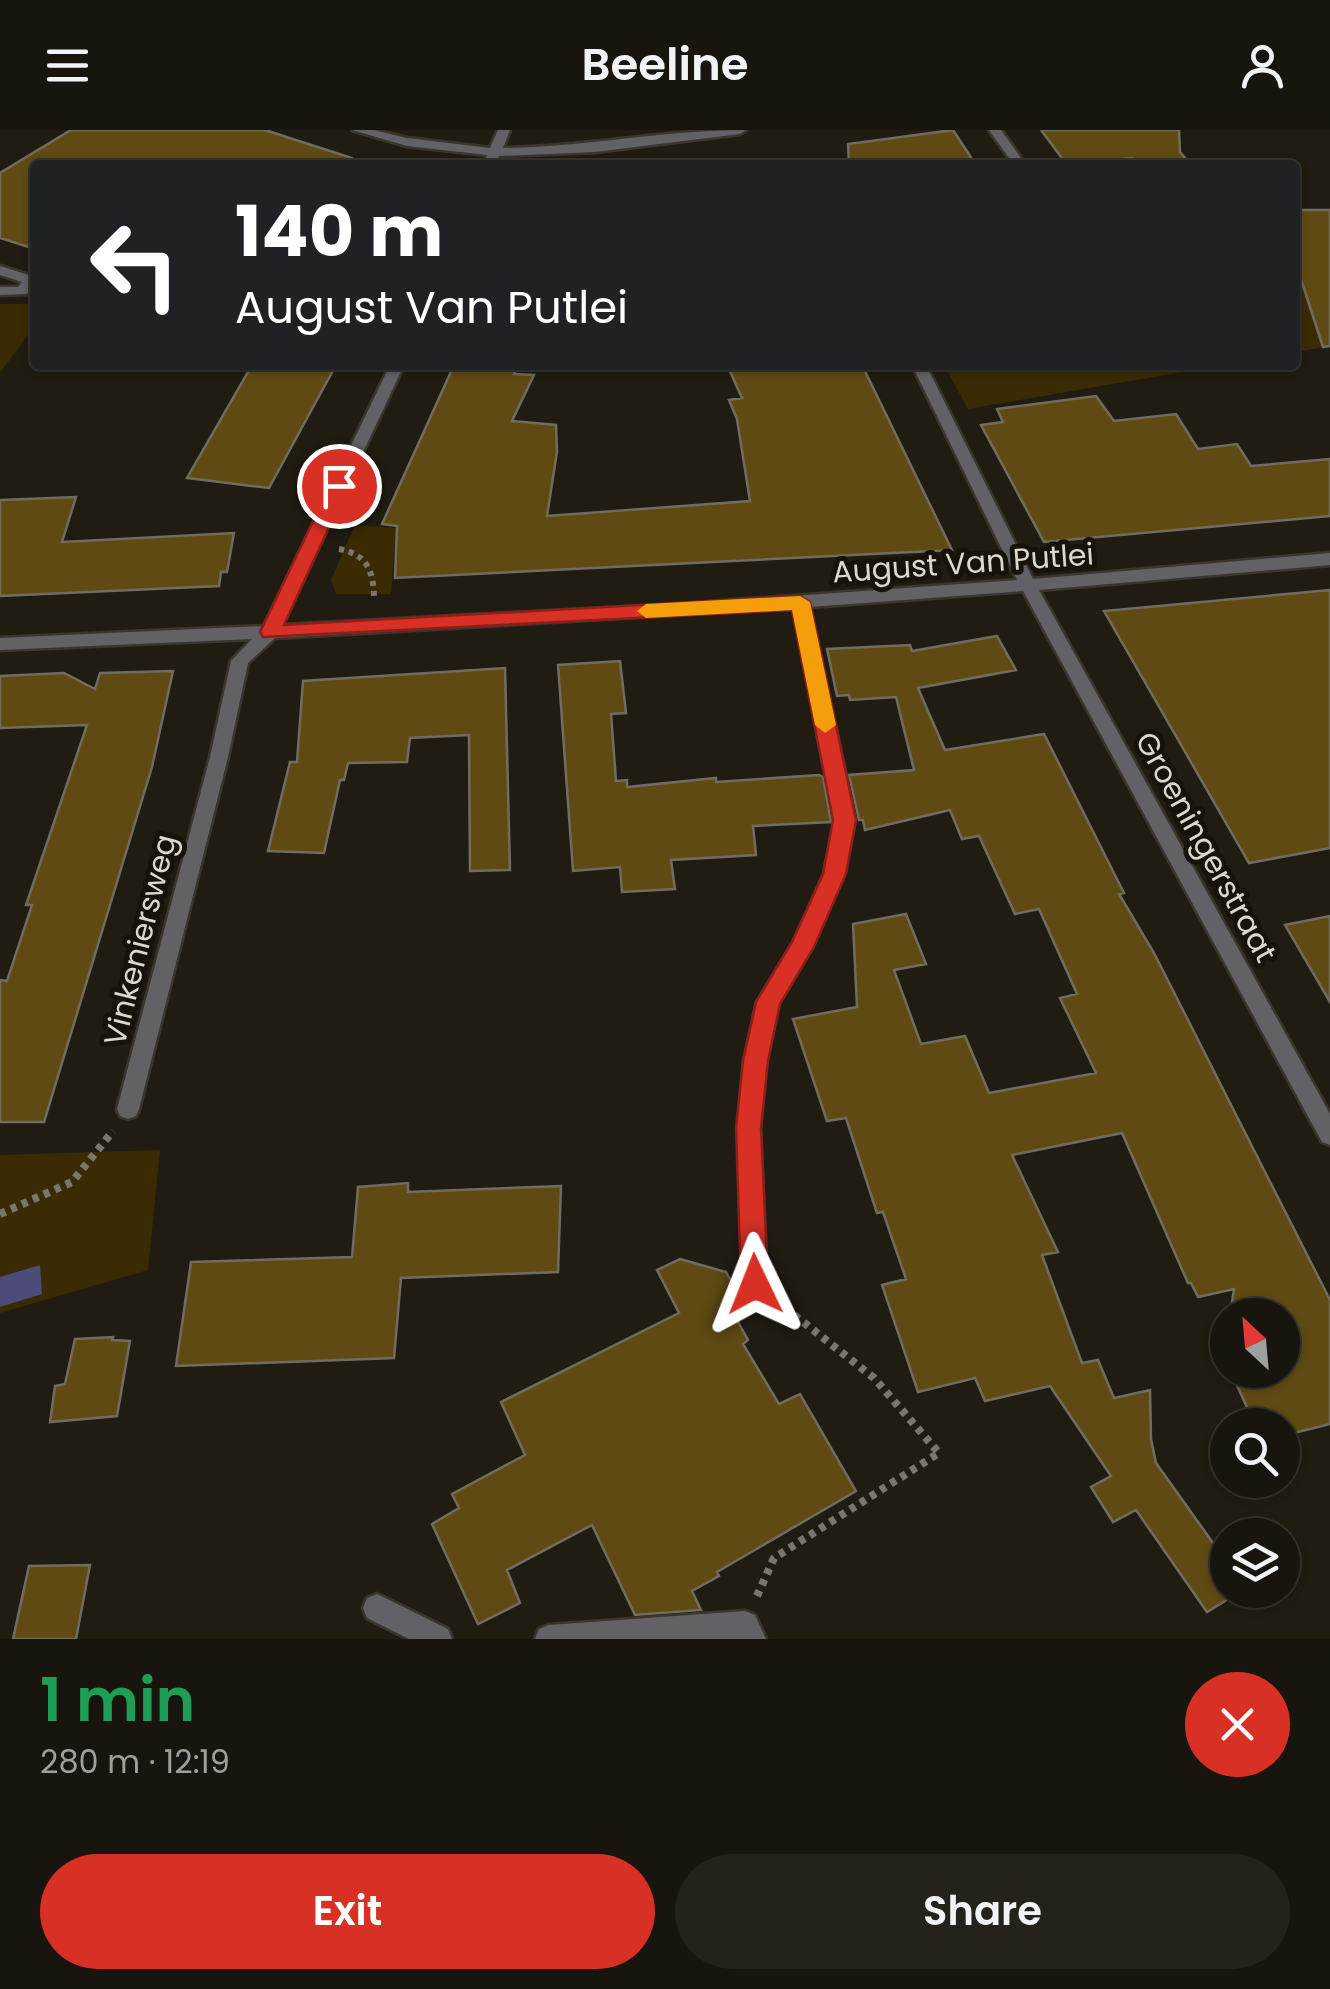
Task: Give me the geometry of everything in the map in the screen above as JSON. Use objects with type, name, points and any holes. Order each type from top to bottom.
[{"type":"street","points":[[358,130],[410,146],[491,159],[740,130]]},
{"type":"street","points":[[491,159],[504,130]]},
{"type":"street","points":[[995,130],[1016,160]]},
{"type":"street","points":[[0,270],[30,280],[22,291],[0,290]]},
{"type":"street","name":"Vinkeniersweg","points":[[128,1110],[240,661],[270,632],[395,370]]},
{"type":"street","name":"Groeningerstraat","points":[[921,370],[1029,587],[1330,1135]]},
{"type":"street","name":"August Van Putlei","points":[[0,644],[800,602],[1029,587],[1330,559]]},
{"type":"street","points":[[755,1284],[748,1128],[756,1061],[768,1002],[802,947],[834,874],[844,820],[800,602]]},
{"type":"street","points":[[378,1608],[438,1639]]},
{"type":"street","points":[[549,1639],[748,1632]]},
{"type":"path","points":[[310,547],[350,550],[369,563],[375,574],[373,626]]},
{"type":"path","points":[[0,1214],[72,1182],[128,1110]]},
{"type":"path","points":[[748,1632],[774,1558],[939,1453],[874,1378],[755,1284]]},
{"type":"shaded area","points":[[1300,279],[1304,293],[1330,328],[1330,346],[1300,351]]},
{"type":"shaded area","points":[[0,304],[30,304],[30,332],[0,373]]},
{"type":"shaded area","points":[[947,370],[1194,370],[968,409]]},
{"type":"shaded area","points":[[355,525],[396,528],[391,594],[336,594],[331,580]]},
{"type":"shaded area","points":[[160,1150],[148,1270],[0,1313],[0,1155]]},
{"type":"shaded area","points":[[40,1265],[42,1294],[0,1307],[0,1277]]},
{"type":"building","points":[[71,130],[265,130],[352,158],[30,160],[30,247],[0,238],[0,173]]},
{"type":"building","points":[[953,130],[973,160],[849,160],[848,144]]},
{"type":"building","points":[[1041,130],[1179,130],[1180,152],[1186,159],[1132,158],[1063,160]]},
{"type":"building","points":[[1300,210],[1330,210],[1330,346],[1323,347],[1300,276]]},
{"type":"building","points":[[249,370],[333,370],[269,488],[187,478]]},
{"type":"building","points":[[452,370],[516,370],[514,374],[534,375],[512,421],[556,425],[557,452],[547,516],[750,501],[737,419],[729,400],[742,398],[729,370],[864,370],[952,550],[395,578],[397,526],[382,524]]},
{"type":"building","points":[[1096,396],[1114,421],[1176,414],[1198,449],[1237,444],[1251,466],[1330,459],[1330,516],[1044,542],[981,425],[1003,422],[997,409]]},
{"type":"building","points":[[76,497],[62,542],[234,533],[227,572],[221,572],[219,586],[0,596],[0,500]]},
{"type":"building","points":[[1330,590],[1330,848],[1249,863],[1104,611]]},
{"type":"building","points":[[997,636],[1016,670],[918,688],[945,750],[1044,734],[1124,893],[1119,894],[1154,953],[1330,1300],[1330,1424],[1300,1432],[1300,1408],[1247,1408],[1238,1388],[1300,1388],[1300,1298],[1233,1298],[1234,1289],[1198,1297],[1188,1283],[1122,1133],[1012,1155],[1058,1252],[1042,1255],[1082,1363],[1098,1360],[1114,1398],[1150,1390],[1151,1439],[1156,1463],[1210,1539],[1210,1608],[1213,1608],[1207,1612],[1136,1510],[1113,1522],[1091,1487],[1111,1476],[1050,1386],[985,1401],[975,1378],[918,1392],[882,1285],[906,1279],[883,1212],[877,1213],[846,1118],[827,1121],[793,1019],[857,1007],[853,924],[906,914],[926,964],[894,970],[921,1044],[965,1036],[989,1093],[1096,1073],[1060,998],[1077,994],[1039,909],[1015,914],[979,836],[962,839],[950,810],[865,830],[863,820],[859,820],[849,775],[914,770],[896,697],[850,700],[849,695],[837,696],[827,649],[910,645],[912,651]]},
{"type":"building","points":[[620,661],[626,713],[611,714],[616,781],[627,780],[627,787],[716,778],[716,782],[819,775],[823,777],[831,822],[753,826],[756,855],[671,860],[675,889],[622,892],[620,867],[573,871],[558,665]]},
{"type":"building","points":[[505,668],[510,870],[470,871],[469,735],[410,738],[407,762],[348,763],[344,780],[340,780],[324,853],[268,851],[290,762],[297,762],[303,681]]},
{"type":"building","points":[[173,671],[152,767],[44,1122],[0,1122],[0,980],[7,981],[32,905],[26,905],[87,725],[0,728],[0,676],[64,673],[95,689],[100,673]]},
{"type":"building","points":[[1330,916],[1330,1002],[1285,925]]},
{"type":"building","points":[[408,1183],[408,1192],[561,1186],[558,1272],[401,1278],[394,1358],[176,1366],[191,1262],[352,1257],[358,1187]]},
{"type":"building","points":[[680,1259],[726,1272],[739,1295],[727,1302],[748,1340],[743,1344],[779,1404],[800,1394],[856,1491],[717,1572],[719,1576],[692,1591],[701,1610],[635,1615],[592,1525],[507,1570],[520,1603],[478,1624],[432,1524],[459,1508],[452,1494],[525,1455],[501,1402],[679,1313],[657,1270]]},
{"type":"building","points":[[113,1337],[112,1340],[130,1341],[117,1416],[50,1422],[55,1386],[65,1384],[75,1339]]},
{"type":"building","points":[[90,1565],[76,1639],[13,1639],[29,1566]]},
{"type":"slow traffic","points":[[646,611],[800,602],[825,725]]},
{"type":"route","points":[[339,486],[270,632],[800,602],[844,820],[834,874],[802,947],[768,1002],[756,1061],[748,1128],[755,1284]]}]
